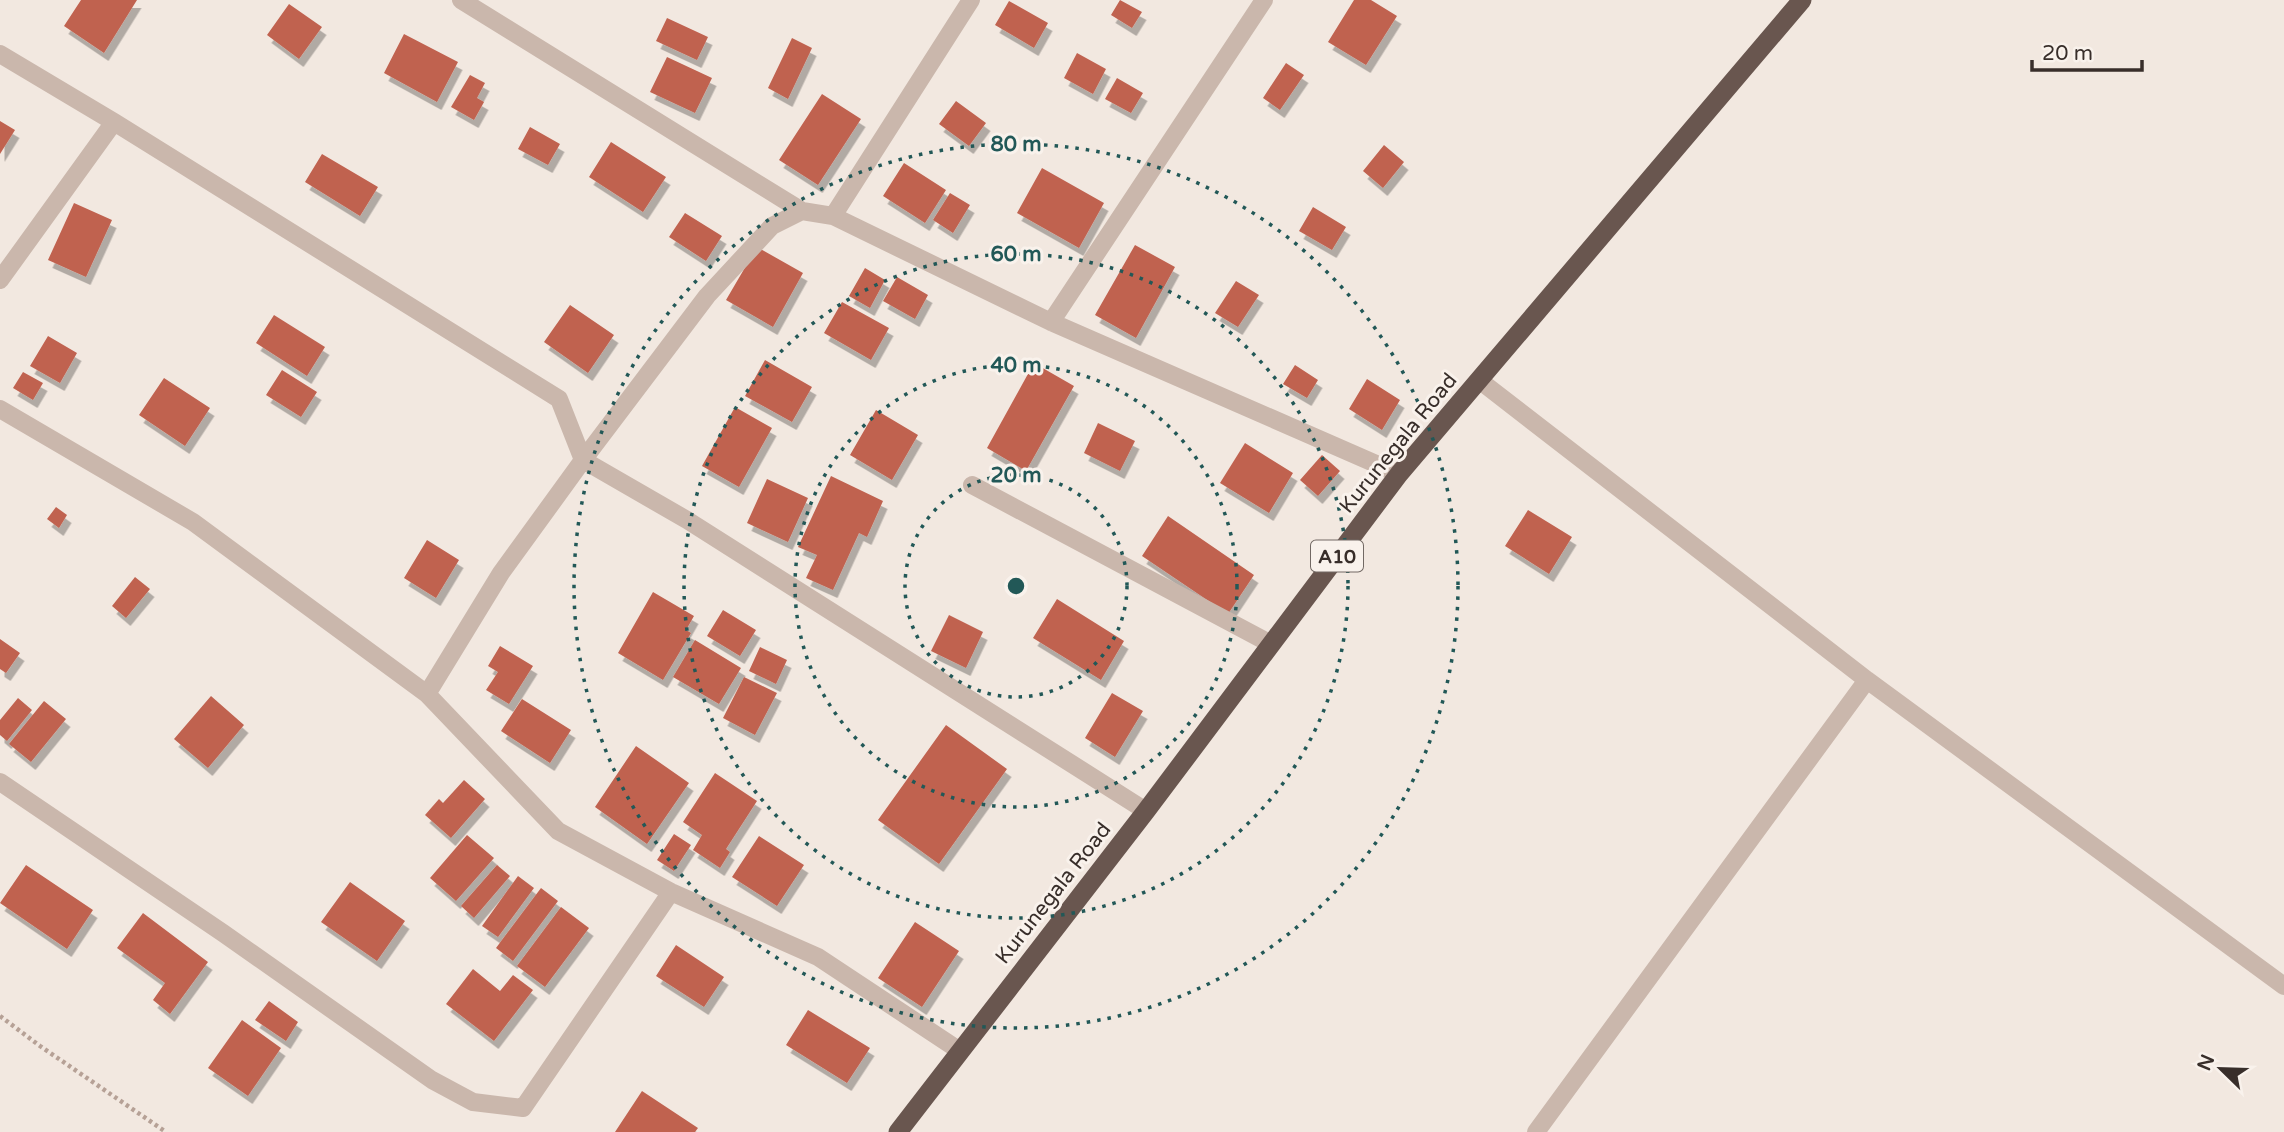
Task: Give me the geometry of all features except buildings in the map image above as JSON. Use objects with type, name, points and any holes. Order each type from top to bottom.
[{"type":"highway","name":"Kurunegala Road","points":[[898,1132],[1146,811],[1399,474],[1802,0]]},
{"type":"street","points":[[461,0],[802,211],[833,216],[1051,322],[1399,474]]},
{"type":"street","points":[[833,216],[971,0]]},
{"type":"street","points":[[1051,322],[1264,0]]},
{"type":"street","points":[[0,54],[559,399],[583,460],[687,520],[1146,811]]},
{"type":"street","points":[[0,280],[114,122]]},
{"type":"street","points":[[427,694],[501,573],[707,296],[772,226],[802,211]]},
{"type":"street","points":[[1479,380],[1867,680],[2284,986]]},
{"type":"street","points":[[0,409],[193,522],[427,694],[558,831],[671,892],[818,957],[960,1051]]},
{"type":"street","points":[[972,485],[1271,644]]},
{"type":"street","points":[[1536,1132],[1867,680]]},
{"type":"street","points":[[0,782],[223,933],[432,1080],[473,1102],[523,1108],[671,892]]},
{"type":"path","points":[[0,1016],[166,1132]]}]
